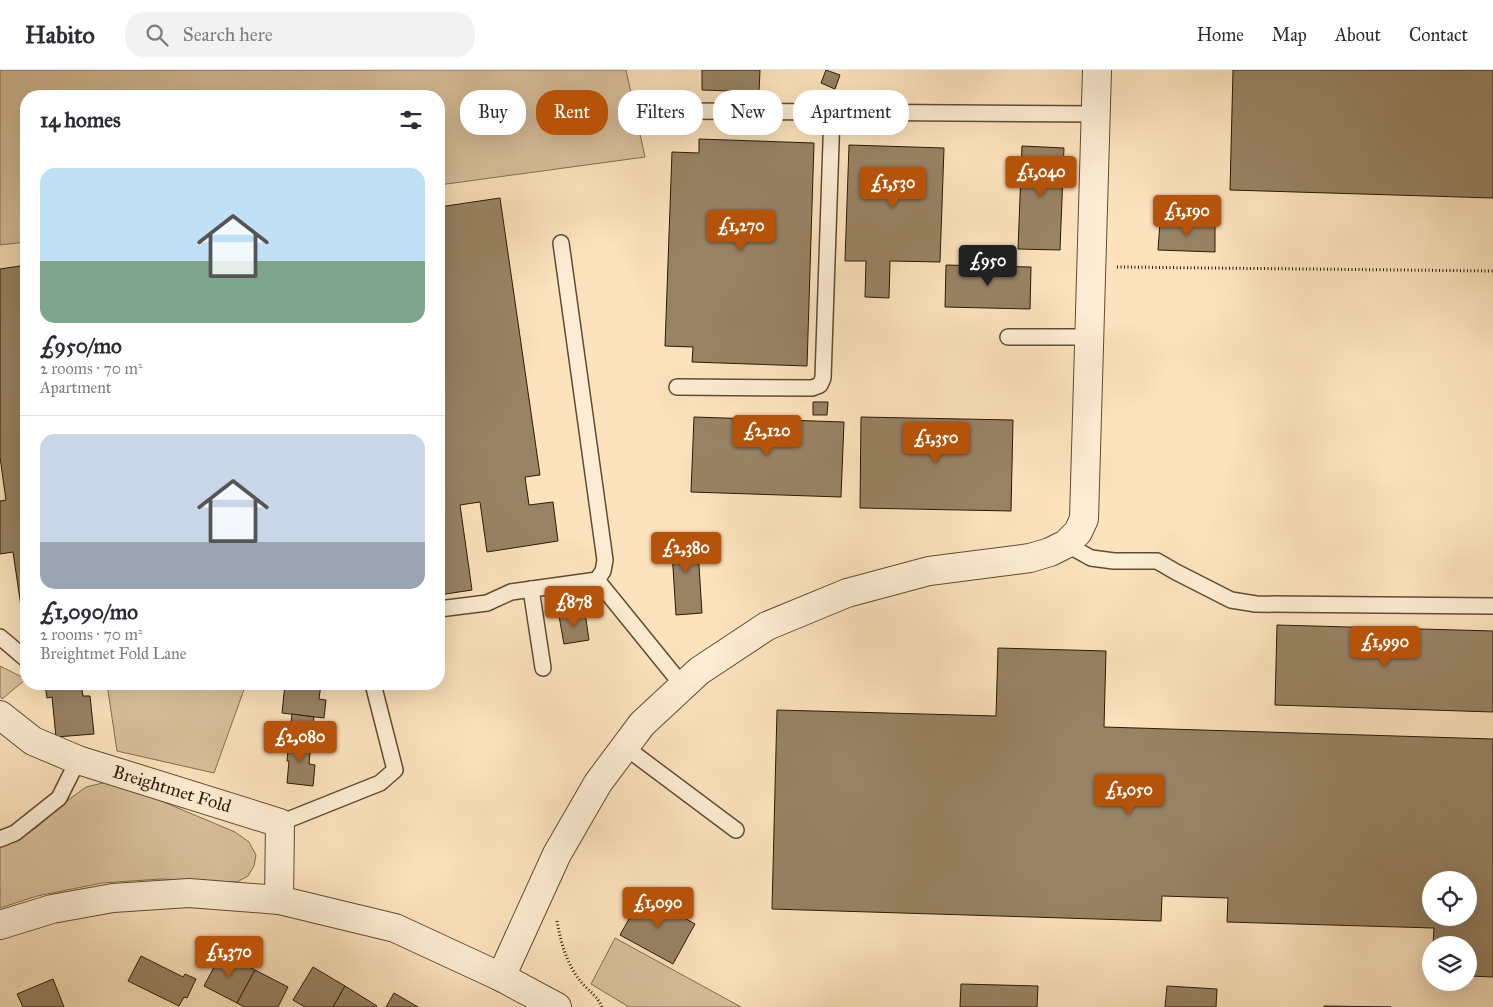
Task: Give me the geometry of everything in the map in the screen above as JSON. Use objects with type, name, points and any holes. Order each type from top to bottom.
[{"type":"street","points":[[501,977],[557,854],[598,783],[642,724],[700,670],[768,626],[847,593],[929,571],[1030,558],[1050,552],[1066,544],[1078,532],[1084,519],[1097,70]]},
{"type":"street","name":"Breightmet Fold","points":[[0,715],[33,741],[78,760],[280,824]]},
{"type":"street","points":[[279,900],[280,824]]},
{"type":"street","points":[[0,925],[52,909],[113,898],[189,893],[279,900],[395,928],[501,977],[557,1007]]},
{"type":"lane","points":[[703,111],[793,113]]},
{"type":"lane","points":[[909,114],[1096,114]]},
{"type":"lane","points":[[678,387],[812,388],[820,385],[823,378],[831,135]]},
{"type":"lane","points":[[445,609],[487,603],[511,592],[597,580],[603,571],[605,560],[561,242]]},
{"type":"lane","points":[[1008,337],[1089,337]]},
{"type":"lane","points":[[1066,544],[1091,558],[1114,561],[1157,561],[1231,600],[1256,604],[1493,606]]},
{"type":"lane","points":[[597,580],[682,686]]},
{"type":"lane","points":[[532,589],[543,668]]},
{"type":"lane","points":[[0,637],[20,653]]},
{"type":"lane","points":[[280,824],[380,782],[395,770],[375,690]]},
{"type":"lane","points":[[625,747],[736,830]]},
{"type":"lane","points":[[0,840],[15,833],[59,798],[78,760]]},
{"type":"path","points":[[1092,267],[1493,271]]},
{"type":"path","points":[[540,891],[556,919],[561,942],[568,960],[581,981],[599,1000],[602,1007]]},
{"type":"shaded area","points":[[0,70],[626,70],[630,90],[618,90],[618,135],[640,135],[645,157],[445,184],[445,90],[20,90],[20,243],[0,245]]},
{"type":"shaded area","points":[[0,666],[20,676],[20,684],[2,699],[0,696]]},
{"type":"shaded area","points":[[108,690],[244,690],[214,773],[117,751]]},
{"type":"shaded area","points":[[107,782],[135,790],[235,832],[249,842],[256,855],[254,866],[248,876],[237,882],[161,879],[102,883],[37,896],[0,908],[0,847],[36,828],[86,787]]},
{"type":"shaded area","points":[[615,938],[741,1007],[629,1007],[591,984]]},
{"type":"building","points":[[702,70],[760,70],[759,90],[702,90]]},
{"type":"building","points":[[826,70],[840,75],[835,89],[821,83]]},
{"type":"building","points":[[1233,70],[1493,70],[1493,198],[1230,190]]},
{"type":"building","points":[[699,139],[814,143],[807,366],[692,362],[693,347],[665,346],[672,152],[699,153]]},
{"type":"building","points":[[849,145],[944,148],[940,262],[890,261],[889,298],[865,297],[866,261],[845,261]]},
{"type":"building","points":[[1022,146],[1064,148],[1060,250],[1018,249]]},
{"type":"building","points":[[500,198],[540,475],[525,477],[529,505],[553,502],[558,541],[487,552],[480,502],[460,505],[472,590],[445,594],[445,206]]},
{"type":"building","points":[[1160,222],[1215,223],[1215,252],[1158,250]]},
{"type":"building","points":[[946,265],[1031,267],[1030,309],[945,307]]},
{"type":"building","points":[[20,266],[20,600],[13,552],[0,554],[0,501],[6,500],[0,457],[0,269]]},
{"type":"building","points":[[813,402],[828,402],[827,415],[813,415]]},
{"type":"building","points":[[694,417],[844,422],[841,497],[691,492]]},
{"type":"building","points":[[861,417],[1013,420],[1011,511],[860,508]]},
{"type":"building","points":[[697,534],[702,613],[676,615],[671,536]]},
{"type":"building","points":[[585,613],[589,640],[564,644],[559,616]]},
{"type":"building","points":[[1277,625],[1493,631],[1493,712],[1275,705]]},
{"type":"building","points":[[998,648],[1106,651],[1104,727],[1493,739],[1493,977],[1477,976],[1477,936],[1434,936],[1434,928],[1227,922],[1228,898],[1162,896],[1161,921],[772,909],[777,710],[996,716]]},
{"type":"building","points":[[46,690],[82,690],[83,696],[90,696],[94,734],[56,737],[52,697],[47,698]]},
{"type":"building","points":[[284,690],[320,690],[319,699],[326,700],[324,718],[282,713]]},
{"type":"building","points":[[292,714],[314,717],[311,742],[289,739]]},
{"type":"building","points":[[289,739],[311,742],[309,764],[315,765],[313,786],[287,783]]},
{"type":"building","points":[[643,894],[695,924],[673,964],[620,935]]},
{"type":"building","points":[[222,952],[255,970],[237,1003],[204,986]]},
{"type":"building","points":[[141,956],[183,977],[185,974],[196,979],[187,998],[184,997],[179,1006],[128,981]]},
{"type":"building","points":[[313,967],[345,986],[333,1007],[305,1007],[293,1000]]},
{"type":"building","points":[[255,970],[288,987],[278,1007],[244,1007],[237,1003]]},
{"type":"building","points":[[53,979],[64,1007],[23,1007],[17,994]]},
{"type":"building","points":[[961,984],[1038,986],[1037,1007],[960,1007]]},
{"type":"building","points":[[345,986],[377,1006],[333,1007]]},
{"type":"building","points":[[1167,986],[1217,989],[1216,1007],[1165,1007]]},
{"type":"building","points":[[394,993],[418,1007],[386,1007]]},
{"type":"building","points":[[1324,1006],[1391,1007],[1324,1007]]}]
